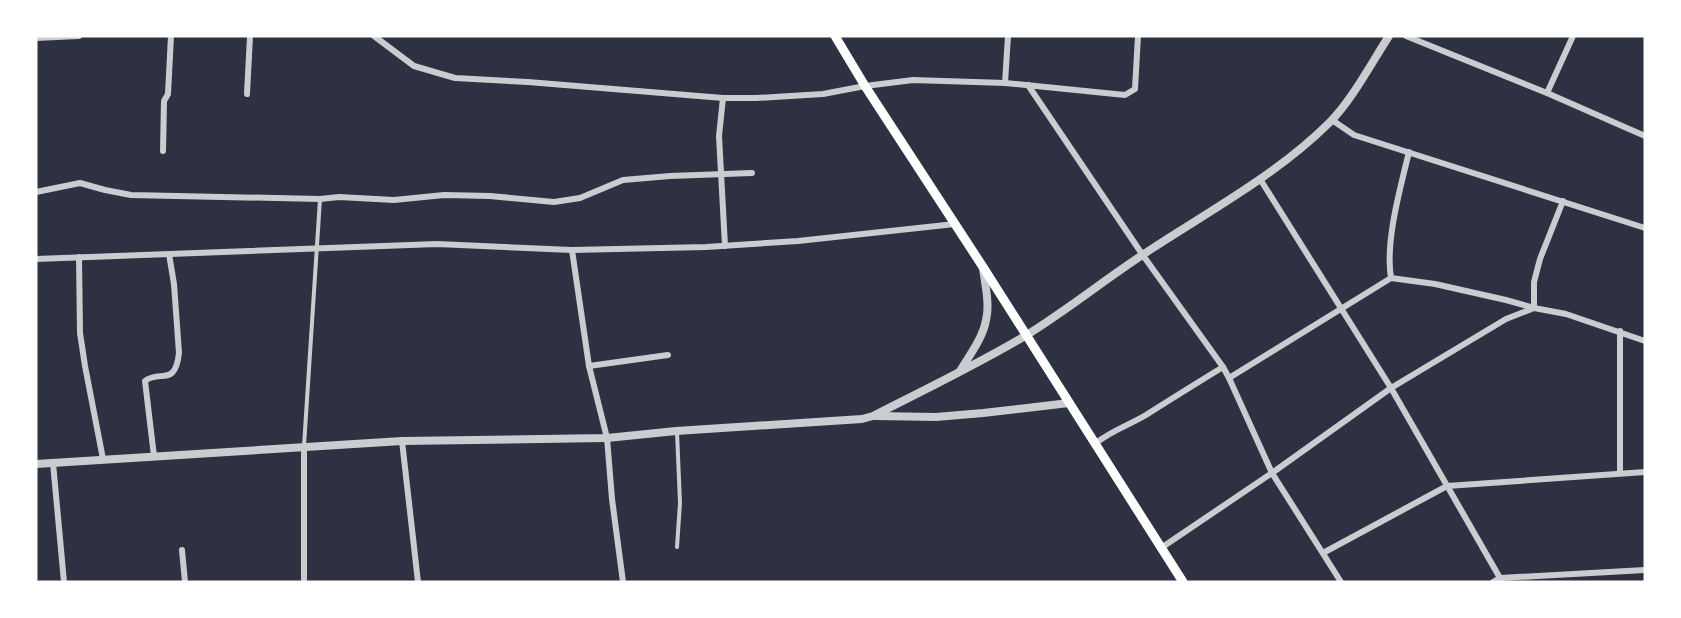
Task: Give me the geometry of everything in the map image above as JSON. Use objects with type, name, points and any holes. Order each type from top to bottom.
[{"type":"main road","points":[[835,36],[1183,582]]},
{"type":"street","points":[[36,38],[79,36]]},
{"type":"street","points":[[164,151],[164,101],[168,94],[171,36]]},
{"type":"street","points":[[247,94],[250,36]]},
{"type":"street","points":[[374,36],[414,66],[455,78],[723,98],[823,94],[913,80],[1005,83],[1125,95],[1135,89],[1138,36]]},
{"type":"street","points":[[1005,83],[1008,36]]},
{"type":"street","points":[[873,416],[1026,335],[1142,254],[1260,179],[1308,142],[1332,120],[1356,89],[1389,36]]},
{"type":"street","points":[[1406,36],[1547,93],[1645,136]]},
{"type":"street","points":[[1547,93],[1573,36]]},
{"type":"street","points":[[1028,85],[1142,254],[1223,367],[1272,473],[1341,582]]},
{"type":"street","points":[[723,98],[719,136],[725,246]]},
{"type":"street","points":[[1332,120],[1354,135],[1645,228]]},
{"type":"street","points":[[1391,278],[1391,242],[1408,152]]},
{"type":"street","points":[[36,192],[80,183],[131,195],[320,199],[339,197],[394,200],[444,195],[490,196],[554,202],[580,198],[623,180],[752,173]]},
{"type":"street","points":[[1260,179],[1390,388],[1500,578]]},
{"type":"street","points":[[1534,308],[1534,282],[1540,259],[1563,201]]},
{"type":"street","points":[[36,259],[437,244],[572,250],[725,246],[809,240],[956,224]]},
{"type":"street","points":[[572,250],[589,366],[607,438],[623,582]]},
{"type":"street","points":[[154,456],[145,381],[148,378],[170,375],[178,363],[179,353],[170,254]]},
{"type":"street","points":[[79,257],[80,333],[103,459]]},
{"type":"street","points":[[960,371],[979,340],[986,321],[987,304],[983,267]]},
{"type":"street","points":[[1229,378],[1391,278],[1435,284],[1566,314],[1645,340]]},
{"type":"street","points":[[1161,548],[1272,473],[1390,388],[1506,319],[1534,308]]},
{"type":"street","points":[[1620,331],[1620,473]]},
{"type":"street","points":[[589,366],[668,355]]},
{"type":"street","points":[[1096,443],[1223,367]]},
{"type":"street","points":[[36,464],[402,441],[607,438],[676,431],[852,421],[873,416],[948,416],[1069,403]]},
{"type":"street","points":[[402,441],[418,582]]},
{"type":"street","points":[[304,447],[304,582]]},
{"type":"street","points":[[53,463],[64,582]]},
{"type":"street","points":[[1323,553],[1447,486],[1645,472]]},
{"type":"street","points":[[182,550],[185,582]]},
{"type":"street","points":[[1493,582],[1500,578],[1645,570]]},
{"type":"lane","points":[[304,447],[320,199]]},
{"type":"lane","points":[[676,431],[680,503],[677,547]]}]
